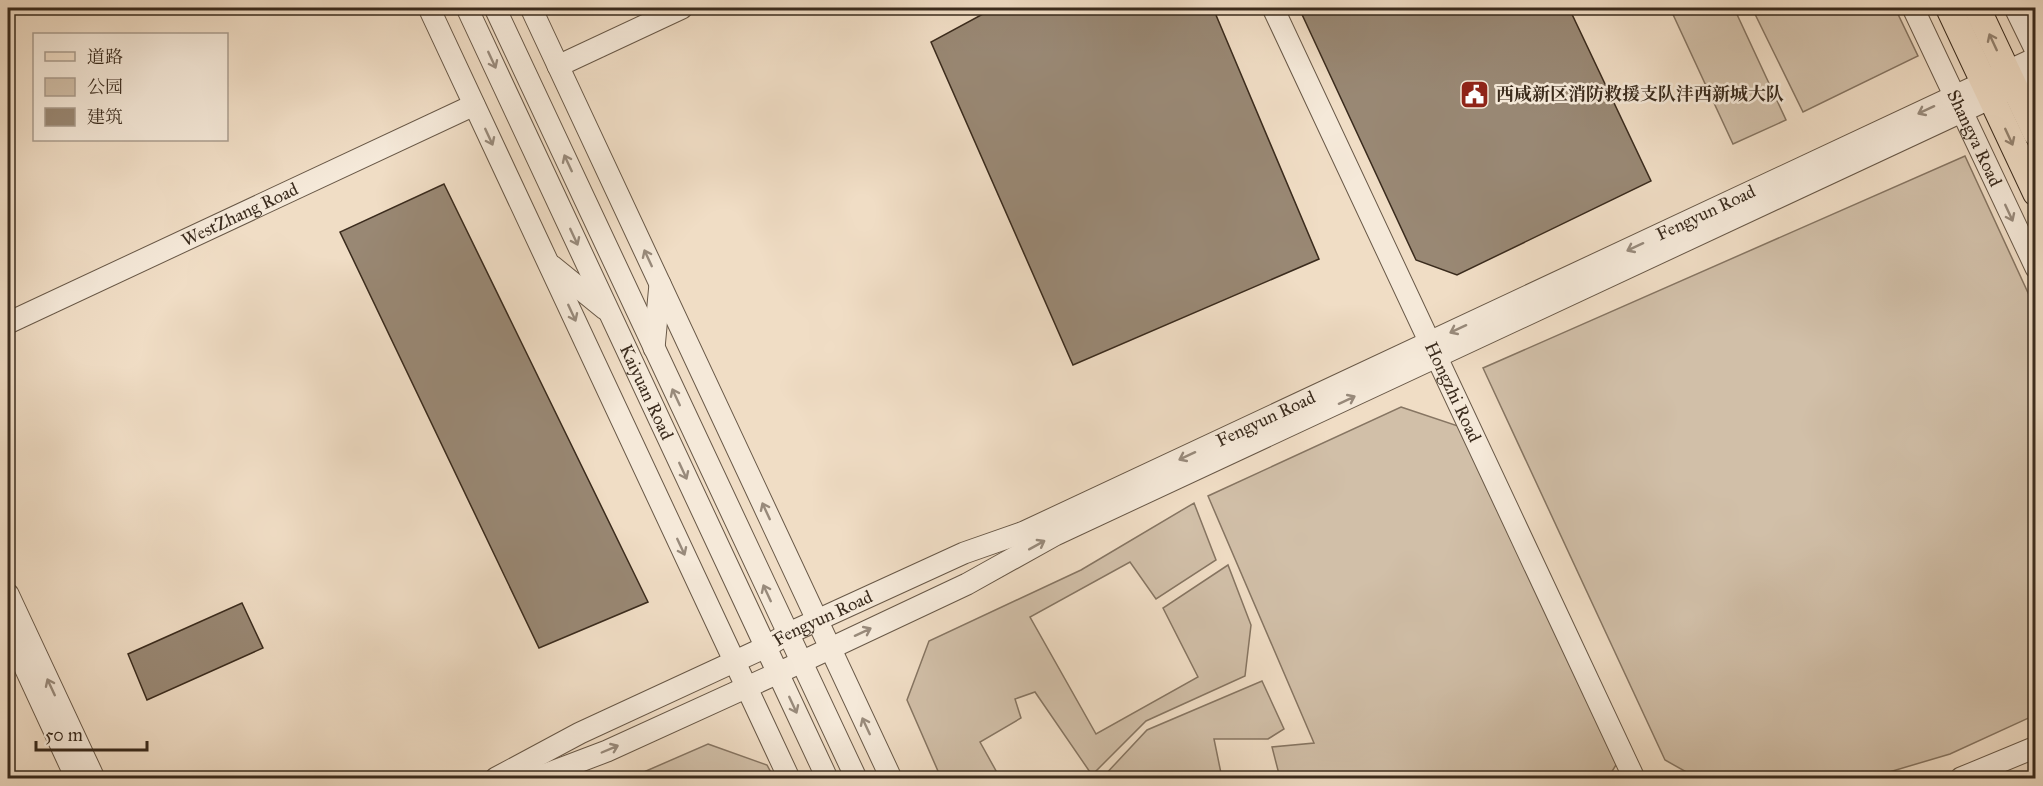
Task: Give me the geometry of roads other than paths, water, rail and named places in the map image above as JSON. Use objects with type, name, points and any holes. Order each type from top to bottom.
[{"type":"main road","name":"Shangya Road","points":[[1949,8],[2036,193]]},
{"type":"main road","points":[[1977,8],[2019,78],[2036,133]]},
{"type":"street","name":"Kaiyuan Road","points":[[429,8],[789,778]]},
{"type":"street","points":[[440,31],[442,8]]},
{"type":"street","name":"Kaiyuan Road","points":[[467,8],[827,778]]},
{"type":"street","name":"Kaiyuan Road","points":[[495,8],[855,778]]},
{"type":"street","points":[[531,8],[891,778]]},
{"type":"street","points":[[558,66],[682,8]]},
{"type":"street","name":"Hongzhi Road","points":[[1273,8],[1634,778]]},
{"type":"street","name":"Shangya Road","points":[[1913,8],[2036,268]]},
{"type":"street","points":[[2015,8],[2036,51]]},
{"type":"street","name":"Fengyun Road","points":[[536,778],[608,751],[967,584],[1055,535],[1432,351],[1988,90],[2019,78],[2036,58]]},
{"type":"street","name":"WestZhang Road","points":[[8,323],[474,105]]},
{"type":"street","points":[[549,264],[609,312]]},
{"type":"street","points":[[654,349],[660,284]]},
{"type":"street","name":"Fengyun Road","points":[[496,778],[580,733],[766,647],[817,620],[964,553],[1024,532],[1432,351]]},
{"type":"street","points":[[8,594],[94,778]]},
{"type":"street","points":[[8,632],[76,778]]},
{"type":"street","points":[[1961,778],[2036,747]]},
{"type":"place","name":"西咸新区消防救援支队沣西新城大队","points":[[1475,94]]}]
